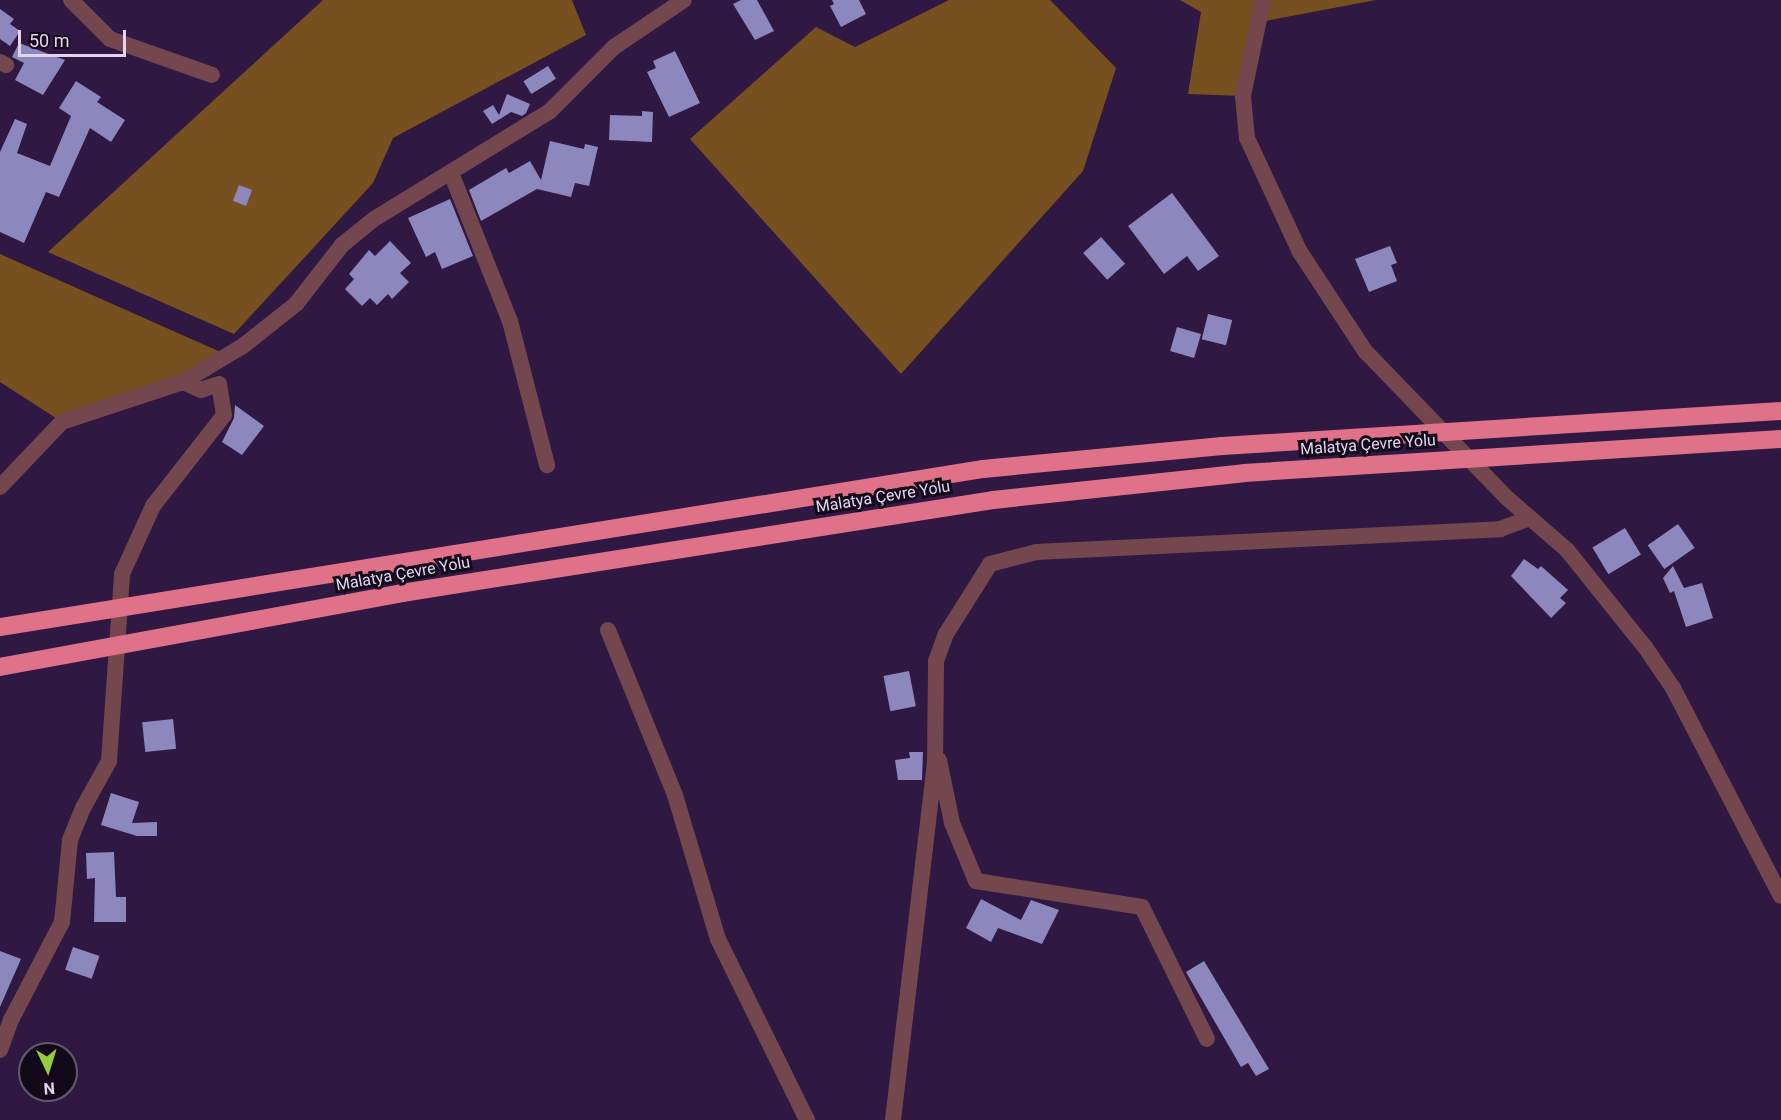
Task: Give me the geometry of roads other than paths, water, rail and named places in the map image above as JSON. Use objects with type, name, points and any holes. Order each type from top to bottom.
[{"type":"highway","name":"Malatya Çevre Yolu","points":[[0,627],[983,469],[1222,446],[1781,411]]},
{"type":"highway","name":"Malatya Çevre Yolu","points":[[0,667],[402,593],[993,500],[1244,473],[1781,439]]},
{"type":"street","points":[[71,0],[110,39],[212,75]]},
{"type":"street","points":[[0,487],[62,422],[183,382],[243,346],[296,304],[342,245],[374,219],[550,111],[614,46],[684,0]]},
{"type":"street","points":[[1263,0],[1243,96],[1247,138],[1300,252],[1365,351],[1507,498],[1567,550],[1667,680],[1781,896]]},
{"type":"street","points":[[451,173],[510,321],[547,465]]},
{"type":"street","points":[[0,1050],[10,1020],[62,921],[70,840],[82,808],[109,762],[122,574],[153,506],[224,415],[219,384],[201,390],[183,382]]},
{"type":"street","points":[[893,1120],[935,744],[936,661],[946,634],[990,564],[1036,552],[1500,529],[1530,518]]},
{"type":"street","points":[[608,630],[675,795],[718,939],[807,1120]]},
{"type":"street","points":[[935,744],[952,823],[976,881],[1142,907],[1207,1040]]}]
